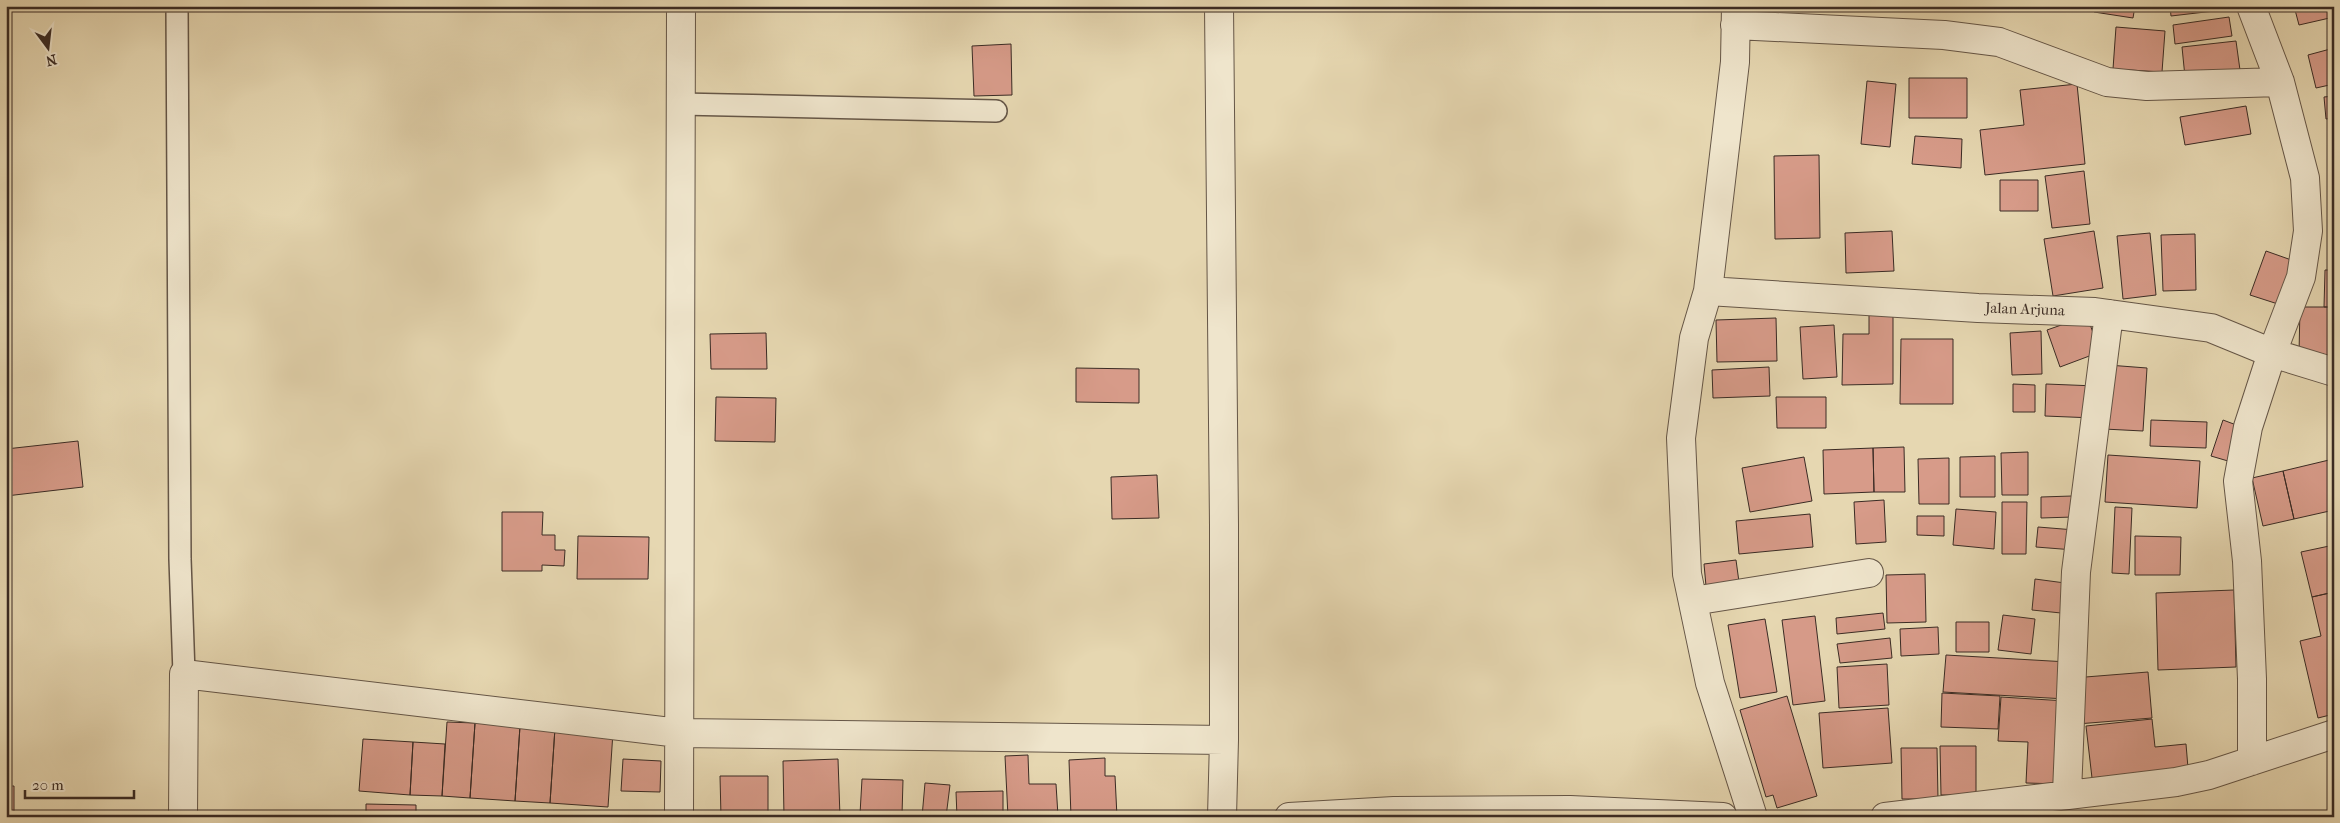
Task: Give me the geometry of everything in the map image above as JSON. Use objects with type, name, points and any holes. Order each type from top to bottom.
[{"type":"street","points":[[679,817],[681,6]]},
{"type":"street","points":[[1219,6],[1224,740],[1222,817]]},
{"type":"street","points":[[2251,6],[2280,82],[2305,178],[2308,231],[2301,276],[2272,353],[2248,427],[2238,481],[2247,570],[2252,679],[2252,761]]},
{"type":"street","points":[[1753,817],[1710,683],[1692,601],[1687,574],[1681,438],[1694,338],[1708,291],[1735,62],[1736,16],[1944,35],[1999,42],[2107,82],[2139,85],[2280,82]]},
{"type":"street","name":"Jalan Arjuna","points":[[1708,291],[1851,301],[2109,314],[2211,328],[2272,353],[2334,372]]},
{"type":"street","points":[[2067,793],[2076,572],[2109,314]]},
{"type":"street","points":[[1692,601],[1869,573]]},
{"type":"street","points":[[183,817],[184,674],[679,733],[1224,740]]},
{"type":"street","points":[[1885,817],[2067,793],[2176,782],[2209,775],[2334,734]]},
{"type":"street","points":[[1290,817],[1394,811],[1570,810],[1723,817]]},
{"type":"lane","points":[[177,6],[180,539],[184,674]]},
{"type":"lane","points":[[680,104],[996,111]]},
{"type":"building","points":[[2095,6],[2135,6],[2133,18],[2094,12]]},
{"type":"building","points":[[2170,6],[2214,6],[2214,11],[2171,16]]},
{"type":"building","points":[[2294,6],[2334,6],[2334,17],[2299,25]]},
{"type":"building","points":[[2229,17],[2232,36],[2175,44],[2173,25]]},
{"type":"building","points":[[2116,27],[2165,31],[2162,72],[2113,69]]},
{"type":"building","points":[[2236,41],[2240,70],[2185,77],[2182,47]]},
{"type":"building","points":[[1011,44],[1012,95],[974,96],[972,46]]},
{"type":"building","points":[[2334,48],[2334,84],[2316,88],[2308,55]]},
{"type":"building","points":[[1909,78],[1967,78],[1967,118],[1909,118]]},
{"type":"building","points":[[1867,81],[1896,84],[1890,147],[1861,144]]},
{"type":"building","points":[[2077,84],[2085,164],[1985,175],[1980,130],[2024,125],[2020,90]]},
{"type":"building","points":[[2334,96],[2334,118],[2326,119],[2324,97]]},
{"type":"building","points":[[2246,106],[2251,134],[2185,145],[2180,117]]},
{"type":"building","points":[[1915,136],[1962,139],[1961,168],[1912,164]]},
{"type":"building","points":[[1819,155],[1820,238],[1775,239],[1774,156]]},
{"type":"building","points":[[2084,171],[2090,224],[2052,228],[2045,176]]},
{"type":"building","points":[[2000,180],[2038,180],[2038,211],[2000,211]]},
{"type":"building","points":[[2331,189],[2334,189],[2334,228]]},
{"type":"building","points":[[1892,231],[1894,271],[1846,273],[1845,233]]},
{"type":"building","points":[[2094,231],[2103,288],[2053,296],[2044,239]]},
{"type":"building","points":[[2150,233],[2156,295],[2123,299],[2117,236]]},
{"type":"building","points":[[2195,234],[2196,290],[2163,291],[2161,235]]},
{"type":"building","points":[[2266,251],[2297,262],[2281,305],[2250,295]]},
{"type":"building","points":[[2325,270],[2334,270],[2334,307],[2324,307]]},
{"type":"building","points":[[2300,307],[2334,307],[2334,366],[2324,366],[2324,354],[2299,354]]},
{"type":"building","points":[[1869,314],[1893,314],[1893,384],[1842,385],[1843,334],[1869,334]]},
{"type":"building","points":[[2087,316],[2100,352],[2060,367],[2047,330]]},
{"type":"building","points":[[1776,318],[1777,361],[1717,362],[1716,320]]},
{"type":"building","points":[[1834,325],[1837,377],[1803,379],[1800,327]]},
{"type":"building","points":[[2041,331],[2042,374],[2012,375],[2010,333]]},
{"type":"building","points":[[766,333],[767,369],[711,369],[710,334]]},
{"type":"building","points":[[1901,339],[1953,339],[1953,404],[1900,404]]},
{"type":"building","points":[[2108,365],[2147,368],[2143,431],[2104,429]]},
{"type":"building","points":[[1769,367],[1770,396],[1713,398],[1712,370]]},
{"type":"building","points":[[1076,368],[1139,369],[1139,403],[1076,402]]},
{"type":"building","points":[[2013,384],[2035,385],[2035,412],[2013,412]]},
{"type":"building","points":[[2046,384],[2096,386],[2094,418],[2045,416]]},
{"type":"building","points":[[716,397],[776,398],[775,442],[715,441]]},
{"type":"building","points":[[1776,397],[1826,397],[1826,428],[1777,428]]},
{"type":"building","points":[[2151,420],[2207,422],[2206,448],[2150,446]]},
{"type":"building","points":[[2223,420],[2239,426],[2228,461],[2211,456]]},
{"type":"building","points":[[78,441],[83,487],[6,496],[6,449]]},
{"type":"building","points":[[1904,447],[1905,492],[1874,492],[1873,448]]},
{"type":"building","points":[[1873,448],[1874,492],[1824,494],[1823,450]]},
{"type":"building","points":[[2028,452],[2028,495],[2002,495],[2001,453]]},
{"type":"building","points":[[2108,455],[2200,461],[2197,508],[2105,502]]},
{"type":"building","points":[[1995,456],[1995,497],[1960,497],[1960,457]]},
{"type":"building","points":[[1804,457],[1812,501],[1750,512],[1742,468]]},
{"type":"building","points":[[1949,458],[1949,504],[1919,504],[1918,459]]},
{"type":"building","points":[[2329,460],[2334,480],[2334,510],[2294,519],[2283,471]]},
{"type":"building","points":[[2283,471],[2294,519],[2263,526],[2252,478]]},
{"type":"building","points":[[1157,475],[1159,518],[1112,519],[1111,477]]},
{"type":"building","points":[[2072,496],[2073,517],[2041,518],[2041,497]]},
{"type":"building","points":[[1884,500],[1886,542],[1856,544],[1854,502]]},
{"type":"building","points":[[2002,502],[2027,502],[2026,554],[2002,554]]},
{"type":"building","points":[[2115,507],[2132,508],[2129,574],[2112,573]]},
{"type":"building","points":[[1956,509],[1996,512],[1994,549],[1953,545]]},
{"type":"building","points":[[502,512],[543,512],[542,535],[555,535],[555,550],[565,550],[564,566],[542,565],[542,571],[502,571]]},
{"type":"building","points":[[1810,514],[1813,547],[1739,554],[1736,521]]},
{"type":"building","points":[[1917,516],[1944,516],[1944,536],[1917,535]]},
{"type":"building","points":[[2038,527],[2075,530],[2074,550],[2036,547]]},
{"type":"building","points":[[578,536],[649,537],[648,579],[577,579]]},
{"type":"building","points":[[2135,536],[2181,537],[2180,575],[2135,575]]},
{"type":"building","points":[[2334,545],[2334,592],[2312,597],[2301,552]]},
{"type":"building","points":[[1736,560],[1739,582],[1706,586],[1704,564]]},
{"type":"building","points":[[1925,574],[1926,622],[1887,623],[1886,575]]},
{"type":"building","points":[[2035,579],[2065,583],[2061,613],[2032,610]]},
{"type":"building","points":[[2234,590],[2236,667],[2158,670],[2156,593]]},
{"type":"building","points":[[2334,592],[2334,714],[2318,718],[2300,641],[2321,636],[2312,597]]},
{"type":"building","points":[[1883,613],[1885,629],[1837,634],[1836,618]]},
{"type":"building","points":[[2003,615],[2035,619],[2031,654],[1998,650]]},
{"type":"building","points":[[1815,616],[1825,701],[1793,705],[1782,620]]},
{"type":"building","points":[[1765,619],[1777,692],[1740,698],[1728,625]]},
{"type":"building","points":[[1956,622],[1989,622],[1989,652],[1956,652]]},
{"type":"building","points":[[1938,627],[1939,654],[1901,656],[1900,629]]},
{"type":"building","points":[[1890,638],[1892,658],[1840,663],[1837,644]]},
{"type":"building","points":[[1946,655],[2068,662],[2066,699],[1943,692]]},
{"type":"building","points":[[1887,664],[1889,705],[1839,708],[1837,667]]},
{"type":"building","points":[[2148,672],[2152,718],[2077,724],[2073,678]]},
{"type":"building","points":[[1942,693],[2000,696],[1998,729],[1941,727]]},
{"type":"building","points":[[1787,696],[1817,796],[1777,808],[1773,795],[1766,797],[1740,710]]},
{"type":"building","points":[[2001,697],[2066,701],[2061,784],[2026,783],[2028,742],[1998,741]]},
{"type":"building","points":[[1888,708],[1892,763],[1823,768],[1819,713]]},
{"type":"building","points":[[2152,719],[2155,747],[2186,744],[2188,768],[2092,778],[2086,726]]},
{"type":"building","points":[[447,722],[475,723],[470,798],[442,796]]},
{"type":"building","points":[[475,723],[520,726],[515,801],[470,798]]},
{"type":"building","points":[[520,726],[555,728],[550,803],[515,801]]},
{"type":"building","points":[[555,728],[613,732],[608,807],[550,803]]},
{"type":"building","points":[[363,739],[413,742],[410,795],[359,791]]},
{"type":"building","points":[[413,742],[445,744],[442,796],[410,795]]},
{"type":"building","points":[[1940,746],[1976,746],[1976,795],[1941,795]]},
{"type":"building","points":[[1901,748],[1937,748],[1938,799],[1902,799]]},
{"type":"building","points":[[1028,755],[1029,784],[1056,784],[1058,816],[1008,817],[1005,756]]},
{"type":"building","points":[[1105,758],[1105,776],[1115,776],[1117,817],[1071,817],[1069,760]]},
{"type":"building","points":[[623,759],[661,761],[660,792],[621,791]]},
{"type":"building","points":[[838,759],[840,817],[784,817],[783,761]]},
{"type":"building","points":[[720,776],[768,776],[768,817],[721,817]]},
{"type":"building","points":[[862,779],[903,780],[902,815],[860,814]]},
{"type":"building","points":[[925,783],[950,785],[946,817],[922,817]]},
{"type":"building","points":[[6,786],[14,786],[14,817],[6,817]]},
{"type":"building","points":[[1003,791],[1003,817],[957,817],[956,792]]},
{"type":"building","points":[[366,804],[416,805],[416,817],[366,817]]},
{"type":"building","points":[[463,813],[514,814],[514,817],[463,817]]}]
